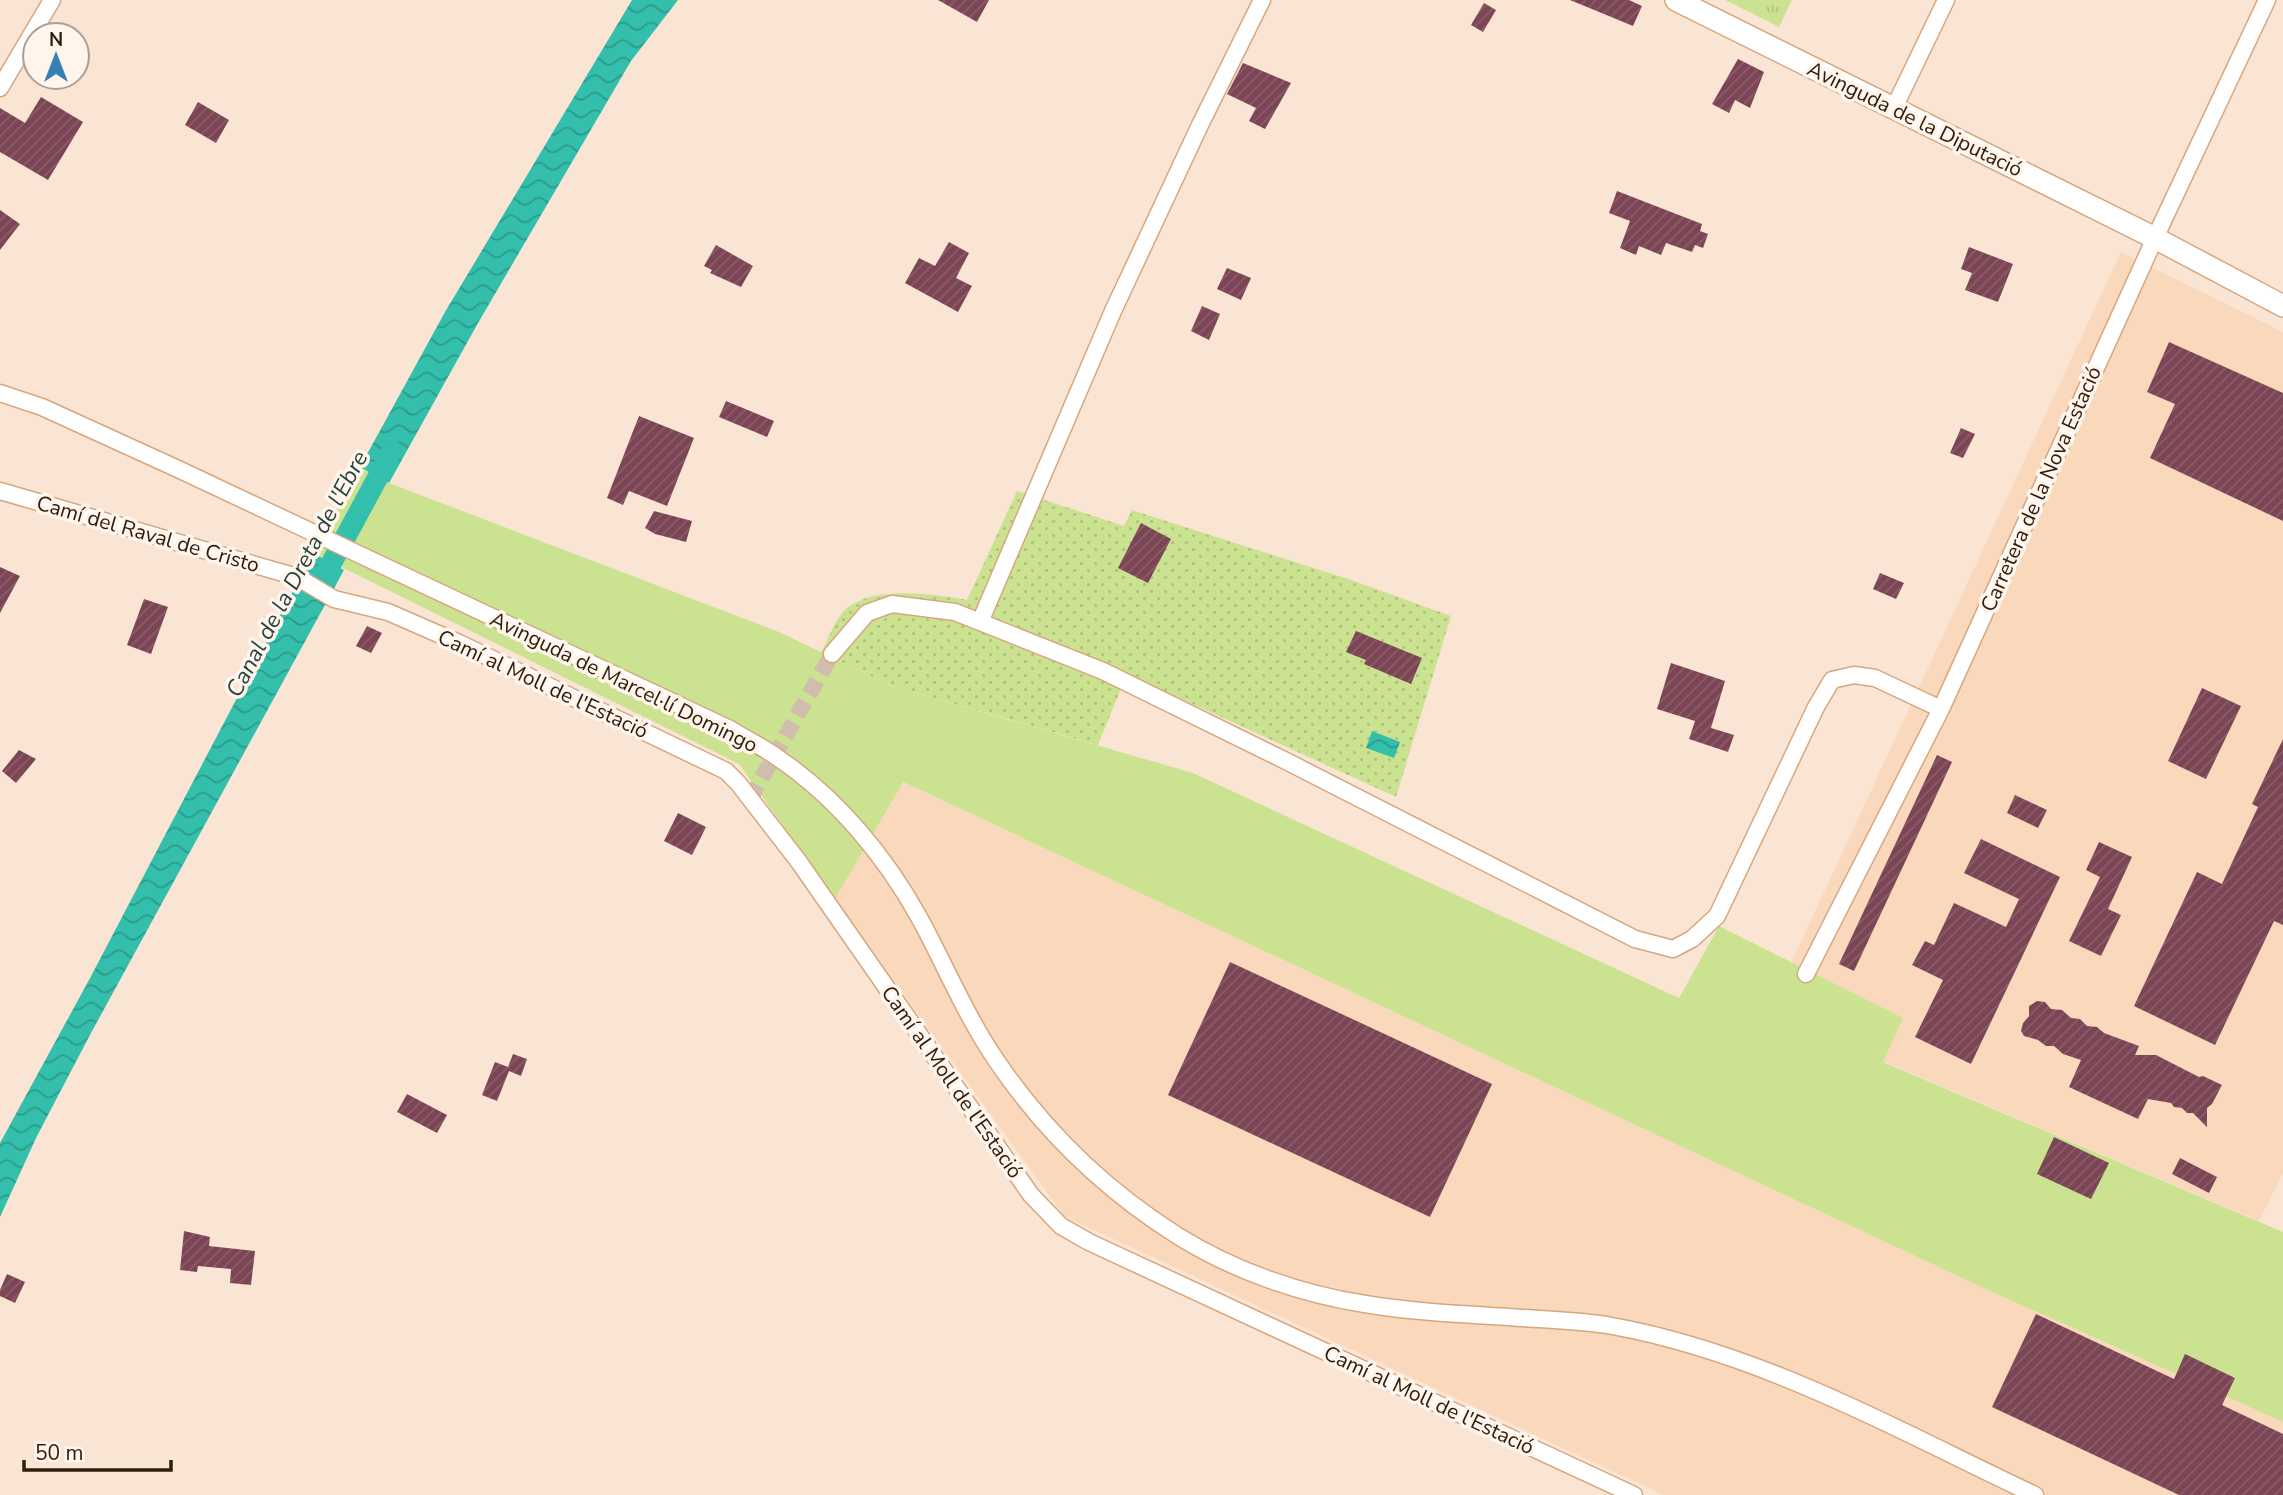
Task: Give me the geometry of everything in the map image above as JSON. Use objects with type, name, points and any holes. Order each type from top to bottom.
[{"type":"street","points":[[0,88],[52,0]]},
{"type":"street","points":[[980,622],[1113,311],[1262,0]]},
{"type":"street","name":"Avinguda de la Diputació","points":[[1676,0],[2155,238],[2283,306]]},
{"type":"street","points":[[1894,108],[1946,0]]},
{"type":"street","name":"Carretera de la Nova Estació","points":[[1806,974],[1941,709],[2155,238],[2267,0]]},
{"type":"street","name":"Avinguda de Marcel·lí Domingo","points":[[0,393],[42,407],[370,560],[730,729],[779,758],[819,791],[853,825],[886,865],[919,917],[995,1059],[1061,1142],[1124,1200],[1226,1264],[1300,1289],[1363,1304],[1611,1326],[1679,1342],[1757,1367],[2035,1495]]},
{"type":"street","name":"Camí del Raval de Cristo","points":[[0,491],[297,576],[334,599]]},
{"type":"street","name":"Camí al Moll de l'Estació","points":[[334,599],[388,612],[435,632],[726,771],[799,862],[1031,1195],[1061,1226],[1089,1242],[1634,1495]]},
{"type":"street","points":[[832,654],[867,613],[892,604],[955,612],[1103,671],[1635,939],[1673,948],[1692,939],[1717,916],[1815,707],[1832,680],[1854,675],[1875,678],[1941,709]]},
{"type":"shaded area","points":[[2121,252],[2283,332],[2283,1173],[2259,1221],[1883,1061],[1792,961]]},
{"type":"shaded area","points":[[902,782],[1992,1292],[2283,1422],[2283,1495],[1664,1495],[1064,1216],[835,899]]},
{"type":"green space","points":[[1725,0],[1792,0],[1779,27]]},
{"type":"green space","points":[[360,467],[389,483],[779,632],[892,686],[1193,773],[1679,998],[1719,926],[1903,1018],[1883,1062],[2283,1232],[2283,1422],[1992,1292],[903,782],[835,899],[739,764],[313,553]]},
{"type":"green space","points":[[1017,491],[1124,526],[1132,510],[1348,579],[1451,616],[1396,797],[1127,674],[1098,745],[892,686],[821,652],[842,613],[867,598],[901,593],[967,600]]},
{"type":"water","points":[[632,0],[678,0],[631,61],[478,323],[389,483],[360,467],[445,312]]},
{"type":"water","points":[[313,553],[344,570],[91,1033],[37,1136],[0,1217],[0,1143],[89,980]]},
{"type":"water","points":[[1372,731],[1400,742],[1394,758],[1366,748]]},
{"type":"building","points":[[938,0],[989,0],[977,22]]},
{"type":"building","points":[[1570,0],[1629,0],[1642,6],[1633,26]]},
{"type":"building","points":[[1484,3],[1496,10],[1483,32],[1471,25]]},
{"type":"building","points":[[1738,59],[1764,72],[1750,108],[1735,100],[1729,113],[1712,104]]},
{"type":"building","points":[[1243,63],[1291,83],[1265,129],[1249,121],[1256,108],[1227,94]]},
{"type":"building","points":[[41,97],[83,122],[48,180],[0,152],[0,108],[25,123]]},
{"type":"building","points":[[198,102],[229,120],[216,143],[185,125]]},
{"type":"building","points":[[1617,191],[1702,224],[1700,231],[1708,234],[1703,248],[1695,245],[1692,252],[1666,243],[1661,255],[1639,246],[1636,255],[1620,248],[1630,221],[1609,213]]},
{"type":"building","points":[[0,210],[20,224],[0,250]]},
{"type":"building","points":[[949,242],[969,253],[956,278],[972,286],[958,312],[905,283],[919,258],[935,266]]},
{"type":"building","points":[[716,245],[753,266],[741,287],[710,273],[712,270],[704,266]]},
{"type":"building","points":[[1969,247],[2013,264],[1998,302],[1965,290],[1972,273],[1961,269]]},
{"type":"building","points":[[1227,268],[1251,278],[1241,300],[1217,289]]},
{"type":"building","points":[[1202,306],[1220,314],[1209,340],[1191,331]]},
{"type":"building","points":[[2169,342],[2283,393],[2283,521],[2150,458],[2175,404],[2147,392]]},
{"type":"building","points":[[726,401],[774,421],[767,437],[719,417]]},
{"type":"building","points":[[639,416],[694,438],[667,506],[629,491],[623,505],[607,498]]},
{"type":"building","points":[[1961,428],[1975,434],[1963,458],[1950,453]]},
{"type":"building","points":[[654,511],[692,521],[686,542],[655,534],[645,528]]},
{"type":"building","points":[[1141,523],[1171,539],[1148,583],[1118,568]]},
{"type":"building","points":[[0,567],[20,576],[0,613]]},
{"type":"building","points":[[1880,573],[1904,583],[1896,599],[1873,589]]},
{"type":"building","points":[[144,599],[168,607],[151,654],[127,645]]},
{"type":"building","points":[[367,626],[382,633],[371,653],[356,646]]},
{"type":"building","points":[[1356,631],[1422,658],[1411,684],[1364,664],[1366,660],[1346,652]]},
{"type":"building","points":[[1671,663],[1725,681],[1711,728],[1734,735],[1728,752],[1689,739],[1695,721],[1657,709]]},
{"type":"building","points":[[2202,688],[2241,706],[2206,779],[2168,761]]},
{"type":"building","points":[[2283,739],[2283,925],[2274,921],[2215,1045],[2134,1006],[2197,872],[2222,884],[2258,807],[2252,804]]},
{"type":"building","points":[[19,750],[36,759],[16,783],[2,771]]},
{"type":"building","points":[[1937,755],[1952,762],[1854,971],[1839,964]]},
{"type":"building","points":[[2015,795],[2047,810],[2038,828],[2007,813]]},
{"type":"building","points":[[678,813],[706,827],[692,855],[664,841]]},
{"type":"building","points":[[1981,839],[2060,877],[1971,1064],[1915,1037],[1943,980],[1912,965],[1925,941],[1934,945],[1954,903],[2006,927],[2019,899],[1964,873]]},
{"type":"building","points":[[2099,842],[2132,857],[2108,909],[2121,915],[2101,956],[2069,941],[2100,877],[2086,870]]},
{"type":"building","points":[[1230,962],[1492,1084],[1430,1217],[1168,1095]]},
{"type":"building","points":[[2037,1001],[2045,1002],[2051,1009],[2062,1010],[2071,1018],[2080,1019],[2087,1026],[2097,1027],[2104,1033],[2139,1046],[2135,1055],[2156,1055],[2199,1077],[2203,1076],[2222,1085],[2207,1108],[2207,1127],[2193,1113],[2187,1113],[2171,1103],[2148,1099],[2138,1119],[2069,1087],[2081,1060],[2063,1054],[2054,1046],[2046,1046],[2038,1040],[2024,1036],[2021,1031],[2029,1016],[2029,1006]]},
{"type":"building","points":[[513,1054],[527,1059],[521,1076],[509,1071],[497,1101],[482,1095],[495,1062],[508,1067]]},
{"type":"building","points":[[407,1094],[447,1115],[437,1133],[397,1112]]},
{"type":"building","points":[[2054,1137],[2109,1163],[2091,1199],[2037,1174]]},
{"type":"building","points":[[2180,1158],[2217,1177],[2209,1193],[2172,1174]]},
{"type":"building","points":[[184,1231],[210,1237],[209,1246],[255,1251],[251,1285],[230,1283],[231,1269],[198,1266],[197,1272],[180,1270]]},
{"type":"building","points":[[7,1274],[25,1282],[15,1303],[0,1296]]},
{"type":"building","points":[[2036,1314],[2174,1379],[2185,1354],[2235,1378],[2222,1405],[2283,1434],[2283,1495],[2179,1495],[1992,1407]]},
{"type":"waterway","name":"Canal de la Dreta de l'Ebre","points":[[319,586],[392,451]]},
{"type":"tunnel","points":[[750,799],[832,654]]}]
